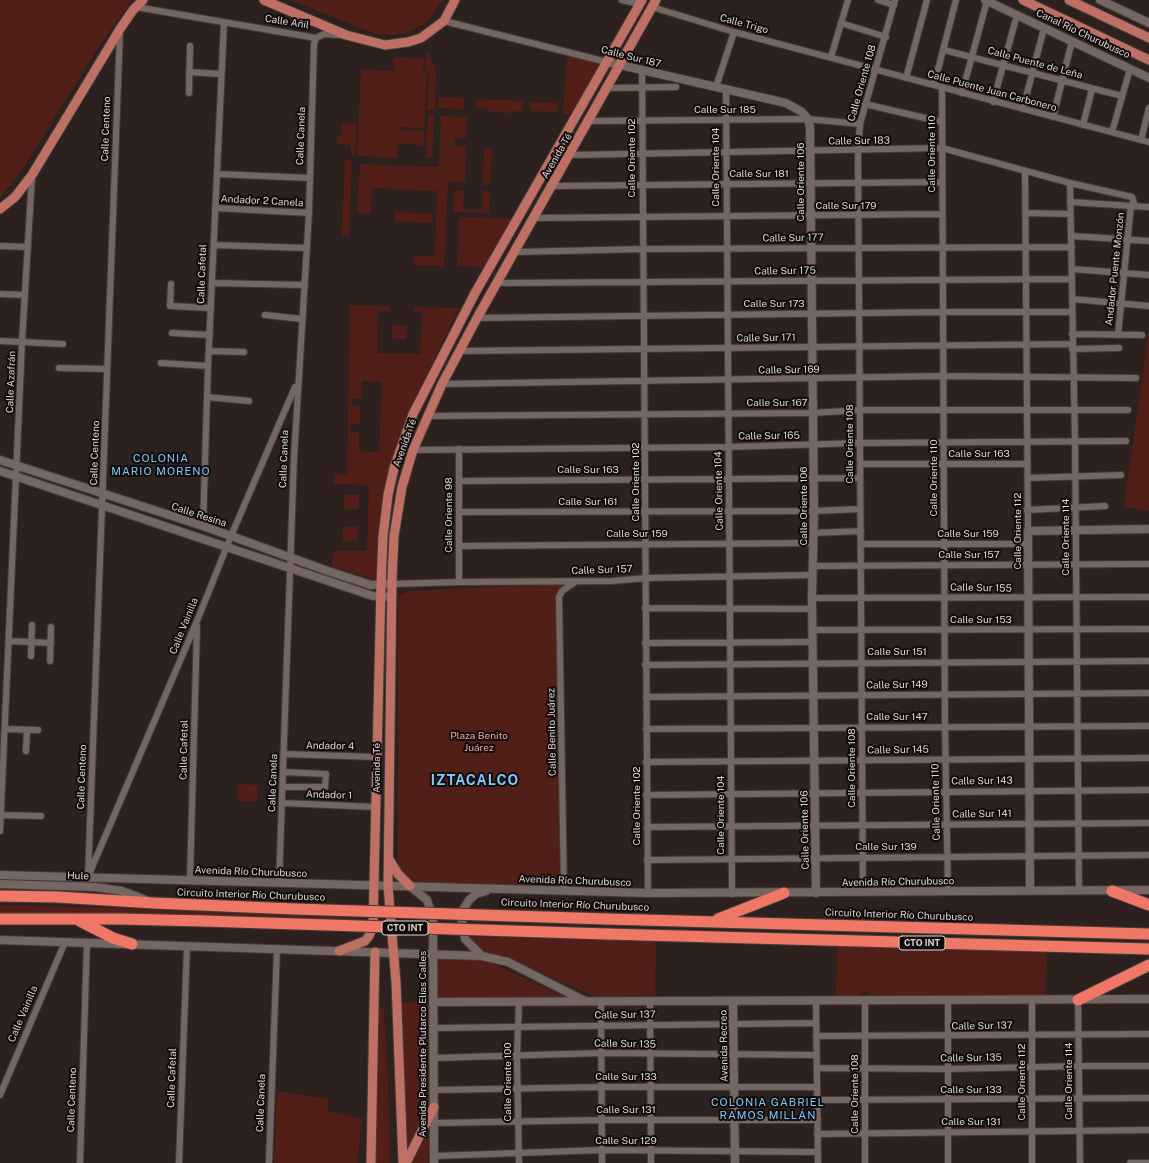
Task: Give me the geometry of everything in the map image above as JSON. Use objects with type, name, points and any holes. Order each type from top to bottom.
[{"type":"highway","points":[[1112,891],[1149,905]]},
{"type":"highway","points":[[709,922],[784,893]]},
{"type":"highway","name":"Circuito Interior Río Churubusco","points":[[0,896],[57,897],[295,909],[1149,934]]},
{"type":"highway","name":"CTO INT","points":[[0,919],[204,921],[1149,949]]},
{"type":"highway","points":[[77,920],[113,938],[132,944]]},
{"type":"highway","points":[[1078,1000],[1149,965]]},
{"type":"main road","points":[[0,209],[15,197],[32,175],[120,30],[136,7],[143,0]]},
{"type":"main road","name":"Calle Añil","points":[[264,0],[346,35]]},
{"type":"main road","points":[[346,35],[372,43],[397,44],[420,38],[444,21],[455,0]]},
{"type":"main road","name":"Canal Río Churubusco","points":[[1023,0],[1149,60]]},
{"type":"main road","points":[[1069,0],[1149,38]]},
{"type":"main road","name":"Avenida Té","points":[[339,951],[362,943],[371,932],[373,926],[380,597],[383,536],[388,495],[394,468],[413,414],[474,293],[641,2]]},
{"type":"main road","name":"Avenida Té","points":[[394,952],[388,886],[388,858],[392,584],[394,536],[400,496],[413,450],[442,384],[477,318],[553,186],[654,4]]},
{"type":"main road","points":[[388,858],[398,874],[410,886]]},
{"type":"main road","points":[[371,1163],[375,952]]},
{"type":"main road","points":[[394,952],[403,1163]]},
{"type":"main road","points":[[406,1163],[434,1107]]},
{"type":"street","points":[[622,0],[641,2]]},
{"type":"street","points":[[831,57],[848,0]]},
{"type":"street","points":[[878,0],[894,3]]},
{"type":"street","points":[[906,78],[927,0]]},
{"type":"street","points":[[934,85],[956,0]]},
{"type":"street","points":[[962,94],[973,57],[986,0]]},
{"type":"street","name":"Canal Río Churubusco","points":[[986,0],[1149,78]]},
{"type":"street","points":[[1100,0],[1149,23]]},
{"type":"street","name":"Calle Oriente 108","points":[[863,893],[858,151],[860,124],[886,37],[894,3]]},
{"type":"street","name":"Calle Trigo","points":[[654,4],[734,32],[831,57]]},
{"type":"street","name":"Calle Añil","points":[[136,7],[316,38],[324,34],[346,35]]},
{"type":"street","points":[[993,102],[1017,15]]},
{"type":"street","name":"Calle Sur 187","points":[[444,21],[607,62],[786,102],[798,108],[808,119]]},
{"type":"street","name":"Calle Cafetal","points":[[203,526],[208,366],[224,23]]},
{"type":"street","points":[[841,23],[886,37]]},
{"type":"street","points":[[1023,110],[1044,28]]},
{"type":"street","name":"Calle Centeno","points":[[88,877],[104,506],[120,30]]},
{"type":"street","points":[[716,87],[734,32]]},
{"type":"street","name":"Calle Canela","points":[[279,883],[289,569],[298,382],[309,213],[314,44],[316,38]]},
{"type":"street","points":[[1053,118],[1072,41]]},
{"type":"street","points":[[189,93],[190,46]]},
{"type":"street","name":"Calle Puente de Leña","points":[[944,50],[1122,96]]},
{"type":"street","name":"Calle Puente Juan Carbonero","points":[[831,57],[942,87],[962,94],[1149,142]]},
{"type":"street","points":[[1112,132],[1130,69]]},
{"type":"street","name":"Calle Oriente 102","points":[[642,70],[646,480],[645,665],[648,893]]},
{"type":"street","points":[[189,72],[221,74]]},
{"type":"street","points":[[608,88],[676,87]]},
{"type":"street","name":"Calle Oriente 110","points":[[942,87],[945,759],[948,892]]},
{"type":"street","name":"Calle Oriente 104","points":[[726,89],[732,894]]},
{"type":"street","points":[[1082,125],[1092,89]]},
{"type":"street","points":[[865,104],[942,122]]},
{"type":"street","points":[[1141,140],[1149,108]]},
{"type":"street","name":"Calle Sur 185","points":[[590,120],[808,119],[860,124]]},
{"type":"street","name":"Calle Oriente 106","points":[[808,119],[810,127],[811,152],[814,478],[812,598],[816,893]]},
{"type":"street","name":"Calle Sur 183","points":[[570,155],[811,152],[942,148],[1070,183],[1132,197],[1133,206]]},
{"type":"street","name":"Calle Oriente 112","points":[[1025,171],[1030,891]]},
{"type":"street","points":[[217,174],[310,178]]},
{"type":"street","name":"Calle Azafrán","points":[[0,831],[22,342],[32,175]]},
{"type":"street","name":"Calle Sur 181","points":[[553,186],[942,182]]},
{"type":"street","name":"Calle Oriente 114","points":[[1070,183],[1075,441],[1077,856],[1079,891]]},
{"type":"street","points":[[1070,202],[1149,207]]},
{"type":"street","name":"Andador Puente Monzón","points":[[1118,335],[1127,239],[1133,206]]},
{"type":"street","name":"Andador 2 Canela","points":[[215,208],[309,213]]},
{"type":"street","points":[[1026,213],[1070,214]]},
{"type":"street","name":"Calle Sur 179","points":[[534,218],[942,214]]},
{"type":"street","points":[[1072,236],[1149,241]]},
{"type":"street","points":[[214,245],[307,248]]},
{"type":"street","points":[[0,246],[28,247]]},
{"type":"street","name":"Calle Sur 177","points":[[515,252],[942,246],[1072,247]]},
{"type":"street","points":[[1072,269],[1149,275]]},
{"type":"street","name":"Calle Sur 175","points":[[497,283],[1072,279]]},
{"type":"street","points":[[212,283],[305,285]]},
{"type":"street","points":[[171,284],[170,306],[211,308]]},
{"type":"street","points":[[0,294],[25,295]]},
{"type":"street","points":[[1072,299],[1122,305],[1149,306]]},
{"type":"street","name":"Calle Sur 173","points":[[477,318],[942,312],[1072,312]]},
{"type":"street","points":[[264,315],[302,319]]},
{"type":"street","points":[[172,333],[210,335]]},
{"type":"street","points":[[1072,334],[1142,335]]},
{"type":"street","points":[[0,341],[63,344]]},
{"type":"street","name":"Calle Sur 171","points":[[460,351],[812,348],[1026,344],[1119,348]]},
{"type":"street","points":[[209,351],[244,352]]},
{"type":"street","points":[[161,363],[208,366]]},
{"type":"street","points":[[59,368],[108,369]]},
{"type":"street","name":"Calle Sur 169","points":[[442,384],[812,380],[943,376],[1074,379],[1136,378]]},
{"type":"street","name":"Calle Vainilla","points":[[88,877],[197,621],[231,536],[298,382]]},
{"type":"street","points":[[207,397],[249,401]]},
{"type":"street","name":"Calle Sur 167","points":[[427,416],[813,413],[860,410],[1128,410]]},
{"type":"street","name":"Calle Sur 165","points":[[413,450],[728,447],[860,443],[1126,441]]},
{"type":"street","name":"Calle Oriente 98","points":[[459,449],[459,582]]},
{"type":"street","name":"Calle Resina","points":[[0,460],[203,526],[290,558],[371,585],[392,584]]},
{"type":"street","name":"Calle Sur 163","points":[[860,464],[1027,464]]},
{"type":"street","points":[[0,471],[227,546],[289,569],[380,597],[392,597]]},
{"type":"street","points":[[1028,478],[1121,475]]},
{"type":"street","name":"Calle Sur 163","points":[[460,481],[860,478]]},
{"type":"street","points":[[1027,510],[1105,506]]},
{"type":"street","name":"Calle Sur 161","points":[[459,512],[814,511],[860,509]]},
{"type":"street","points":[[1028,531],[1149,529]]},
{"type":"street","points":[[814,533],[861,531]]},
{"type":"street","name":"Calle Sur 159","points":[[459,546],[814,543]]},
{"type":"street","name":"Calle Sur 159","points":[[861,544],[1028,544]]},
{"type":"street","name":"Calle Sur 157","points":[[813,566],[1149,564]]},
{"type":"street","name":"Calle Sur 157","points":[[392,584],[459,582],[576,582],[646,578],[812,575]]},
{"type":"street","name":"Calle Benito Juárez","points":[[564,891],[559,596],[562,590],[576,582]]},
{"type":"street","name":"Calle Sur 155","points":[[812,598],[1149,597]]},
{"type":"street","points":[[646,608],[813,609]]},
{"type":"street","name":"Calle Cafetal","points":[[190,880],[197,621]]},
{"type":"street","points":[[31,656],[32,625]]},
{"type":"street","points":[[50,660],[52,627]]},
{"type":"street","name":"Calle Sur 153","points":[[813,630],[1149,629]]},
{"type":"street","points":[[9,641],[51,643]]},
{"type":"street","points":[[645,643],[813,642]]},
{"type":"street","name":"Calle Sur 151","points":[[645,665],[861,662],[1149,661]]},
{"type":"street","name":"Calle Sur 149","points":[[646,697],[945,694],[1149,694]]},
{"type":"street","name":"Calle Sur 147","points":[[646,730],[862,727],[1029,727],[1076,725],[1149,726]]},
{"type":"street","points":[[5,729],[38,730]]},
{"type":"street","points":[[26,751],[27,730]]},
{"type":"street","name":"Andador 4","points":[[284,754],[376,757]]},
{"type":"street","name":"Calle Sur 145","points":[[646,762],[1149,758]]},
{"type":"street","points":[[283,772],[326,774],[325,787],[283,787]]},
{"type":"street","name":"Calle Sur 143","points":[[646,795],[814,792],[862,793],[1149,790]]},
{"type":"street","name":"Andador 1","points":[[282,804],[375,807]]},
{"type":"street","points":[[1,815],[41,816]]},
{"type":"street","name":"Calle Sur 141","points":[[647,827],[731,825],[1149,823]]},
{"type":"street","name":"Calle Sur 139","points":[[647,860],[815,857],[1149,856]]},
{"type":"street","name":"Avenida Río Churubusco","points":[[0,874],[648,893],[732,894],[1149,890]]},
{"type":"street","name":"Hule","points":[[0,884],[95,887],[122,891],[154,903]]},
{"type":"street","name":"Avenida Presidente Plutarco Elías Calles","points":[[410,886],[424,896],[430,906],[432,918],[435,1123],[434,1160]]},
{"type":"street","points":[[482,956],[465,939],[462,926],[462,916],[466,905],[472,897],[495,889]]},
{"type":"street","points":[[0,940],[482,956],[508,962],[588,1002]]},
{"type":"street","name":"Calle Vainilla","points":[[0,1095],[65,942]]},
{"type":"street","name":"Calle Centeno","points":[[80,1163],[87,942]]},
{"type":"street","name":"Calle Cafetal","points":[[179,1163],[188,946]]},
{"type":"street","name":"Calle Canela","points":[[269,1163],[277,949]]},
{"type":"street","points":[[433,1002],[733,1002],[1149,999]]},
{"type":"street","name":"Calle Oriente 112","points":[[1032,1000],[1032,1163]]},
{"type":"street","name":"Calle Oriente 114","points":[[1078,1000],[1080,1163]]},
{"type":"street","points":[[816,1001],[818,1163]]},
{"type":"street","name":"Calle Oriente 108","points":[[865,1001],[865,1163]]},
{"type":"street","points":[[948,1001],[948,1163]]},
{"type":"street","name":"Calle Oriente 100","points":[[519,1002],[517,1056],[519,1163]]},
{"type":"street","points":[[601,1002],[602,1163]]},
{"type":"street","points":[[650,1002],[651,1163]]},
{"type":"street","name":"Avenida Recreo","points":[[733,1002],[735,1163]]},
{"type":"street","name":"Calle Sur 137","points":[[433,1028],[816,1023]]},
{"type":"street","name":"Calle Sur 137","points":[[816,1036],[1149,1034]]},
{"type":"street","name":"Calle Sur 135","points":[[433,1058],[602,1053],[816,1055]]},
{"type":"street","name":"Calle Sur 135","points":[[817,1068],[948,1069],[1149,1066]]},
{"type":"street","name":"Calle Sur 133","points":[[434,1090],[602,1087],[817,1087]]},
{"type":"street","name":"Calle Sur 133","points":[[817,1100],[1032,1100],[1149,1098]]},
{"type":"street","name":"Calle Sur 131","points":[[435,1123],[602,1120],[818,1120]]},
{"type":"street","name":"Calle Sur 131","points":[[818,1134],[865,1132],[1149,1130]]},
{"type":"street","name":"Calle Sur 129","points":[[434,1160],[602,1150],[818,1152]]},
{"type":"street","points":[[1130,1163],[1149,1163]]},
{"type":"green space","points":[[0,0],[132,0],[94,54],[24,167],[0,198]]},
{"type":"green space","points":[[290,0],[442,0],[431,18],[421,26],[405,33],[391,35],[376,34]]},
{"type":"green space","points":[[426,54],[429,54],[436,69],[435,110],[427,110],[429,71],[425,71]]},
{"type":"green space","points":[[569,56],[599,64],[573,113],[566,115],[566,113],[563,113],[566,65]]},
{"type":"green space","points":[[394,57],[424,59],[423,72],[427,73],[424,128],[399,127],[399,130],[424,131],[424,145],[398,144],[397,158],[357,156],[361,69],[394,71]]},
{"type":"green space","points":[[439,97],[464,98],[464,109],[438,108]]},
{"type":"green space","points":[[477,99],[523,101],[522,111],[514,111],[514,113],[489,112],[489,109],[476,108]]},
{"type":"green space","points":[[530,102],[557,103],[557,112],[530,111]]},
{"type":"green space","points":[[428,115],[434,115],[432,158],[426,158]]},
{"type":"green space","points":[[441,116],[467,117],[466,138],[455,138],[455,146],[466,146],[465,182],[448,182],[444,266],[413,265],[414,256],[435,256],[437,191],[372,188],[371,214],[357,213],[360,164],[439,167]]},
{"type":"green space","points":[[342,123],[357,124],[355,155],[351,155],[351,145],[336,144],[337,136],[342,136]]},
{"type":"green space","points":[[484,148],[492,148],[490,185],[483,185]]},
{"type":"green space","points":[[345,160],[352,161],[349,236],[342,235]]},
{"type":"green space","points":[[454,190],[464,191],[463,209],[482,210],[483,191],[490,192],[489,213],[453,212]]},
{"type":"green space","points":[[395,212],[432,214],[432,223],[395,221]]},
{"type":"green space","points":[[459,217],[514,219],[487,268],[457,266]]},
{"type":"green space","points":[[350,305],[390,306],[390,311],[378,311],[377,353],[420,354],[422,312],[414,312],[415,307],[459,308],[407,416],[394,453],[380,515],[376,580],[332,566],[333,551],[367,551],[369,485],[334,484],[334,474],[347,474]],"holes":[[[362,381],[382,382],[379,452],[359,451],[359,432],[349,431],[350,424],[360,424],[360,406],[352,406],[352,398],[361,399]]]},
{"type":"green space","points":[[392,325],[407,325],[406,339],[392,339]]},
{"type":"green space","points":[[1149,331],[1149,511],[1124,507]]},
{"type":"green space","points":[[344,495],[359,495],[359,509],[344,509]]},
{"type":"green space","points":[[343,527],[358,527],[357,541],[343,541]]},
{"type":"green space","name":"Plaza Benito Juárez","points":[[564,584],[560,587],[557,597],[560,885],[410,883],[401,874],[398,865],[398,599],[400,595],[409,591]]},
{"type":"green space","points":[[238,784],[258,785],[257,802],[237,801]]},
{"type":"green space","points":[[0,905],[357,918],[356,924],[0,916]]},
{"type":"green space","points":[[466,937],[656,941],[655,999],[600,999],[508,958],[477,954]]},
{"type":"green space","points":[[837,945],[1037,951],[1038,953],[1047,953],[1046,996],[869,997],[869,992],[861,992],[861,997],[836,997]]},
{"type":"green space","points":[[436,959],[483,959],[572,1000],[437,1003]]},
{"type":"green space","points":[[382,980],[388,1081],[390,1163],[373,1163],[376,1007],[383,1007]]},
{"type":"green space","points":[[397,1002],[431,1003],[432,1105],[407,1157]]},
{"type":"green space","points":[[277,1091],[329,1099],[328,1111],[362,1119],[357,1163],[274,1163]]},
{"type":"green space","points":[[432,1116],[432,1163],[409,1163]]},
{"type":"district","name":"COLONIA MARIO MORENO","points":[[161,465]]},
{"type":"district","name":"IZTACALCO","points":[[475,781]]},
{"type":"district","name":"COLONIA GABRIEL RAMOS MILLÁN","points":[[768,1109]]}]
